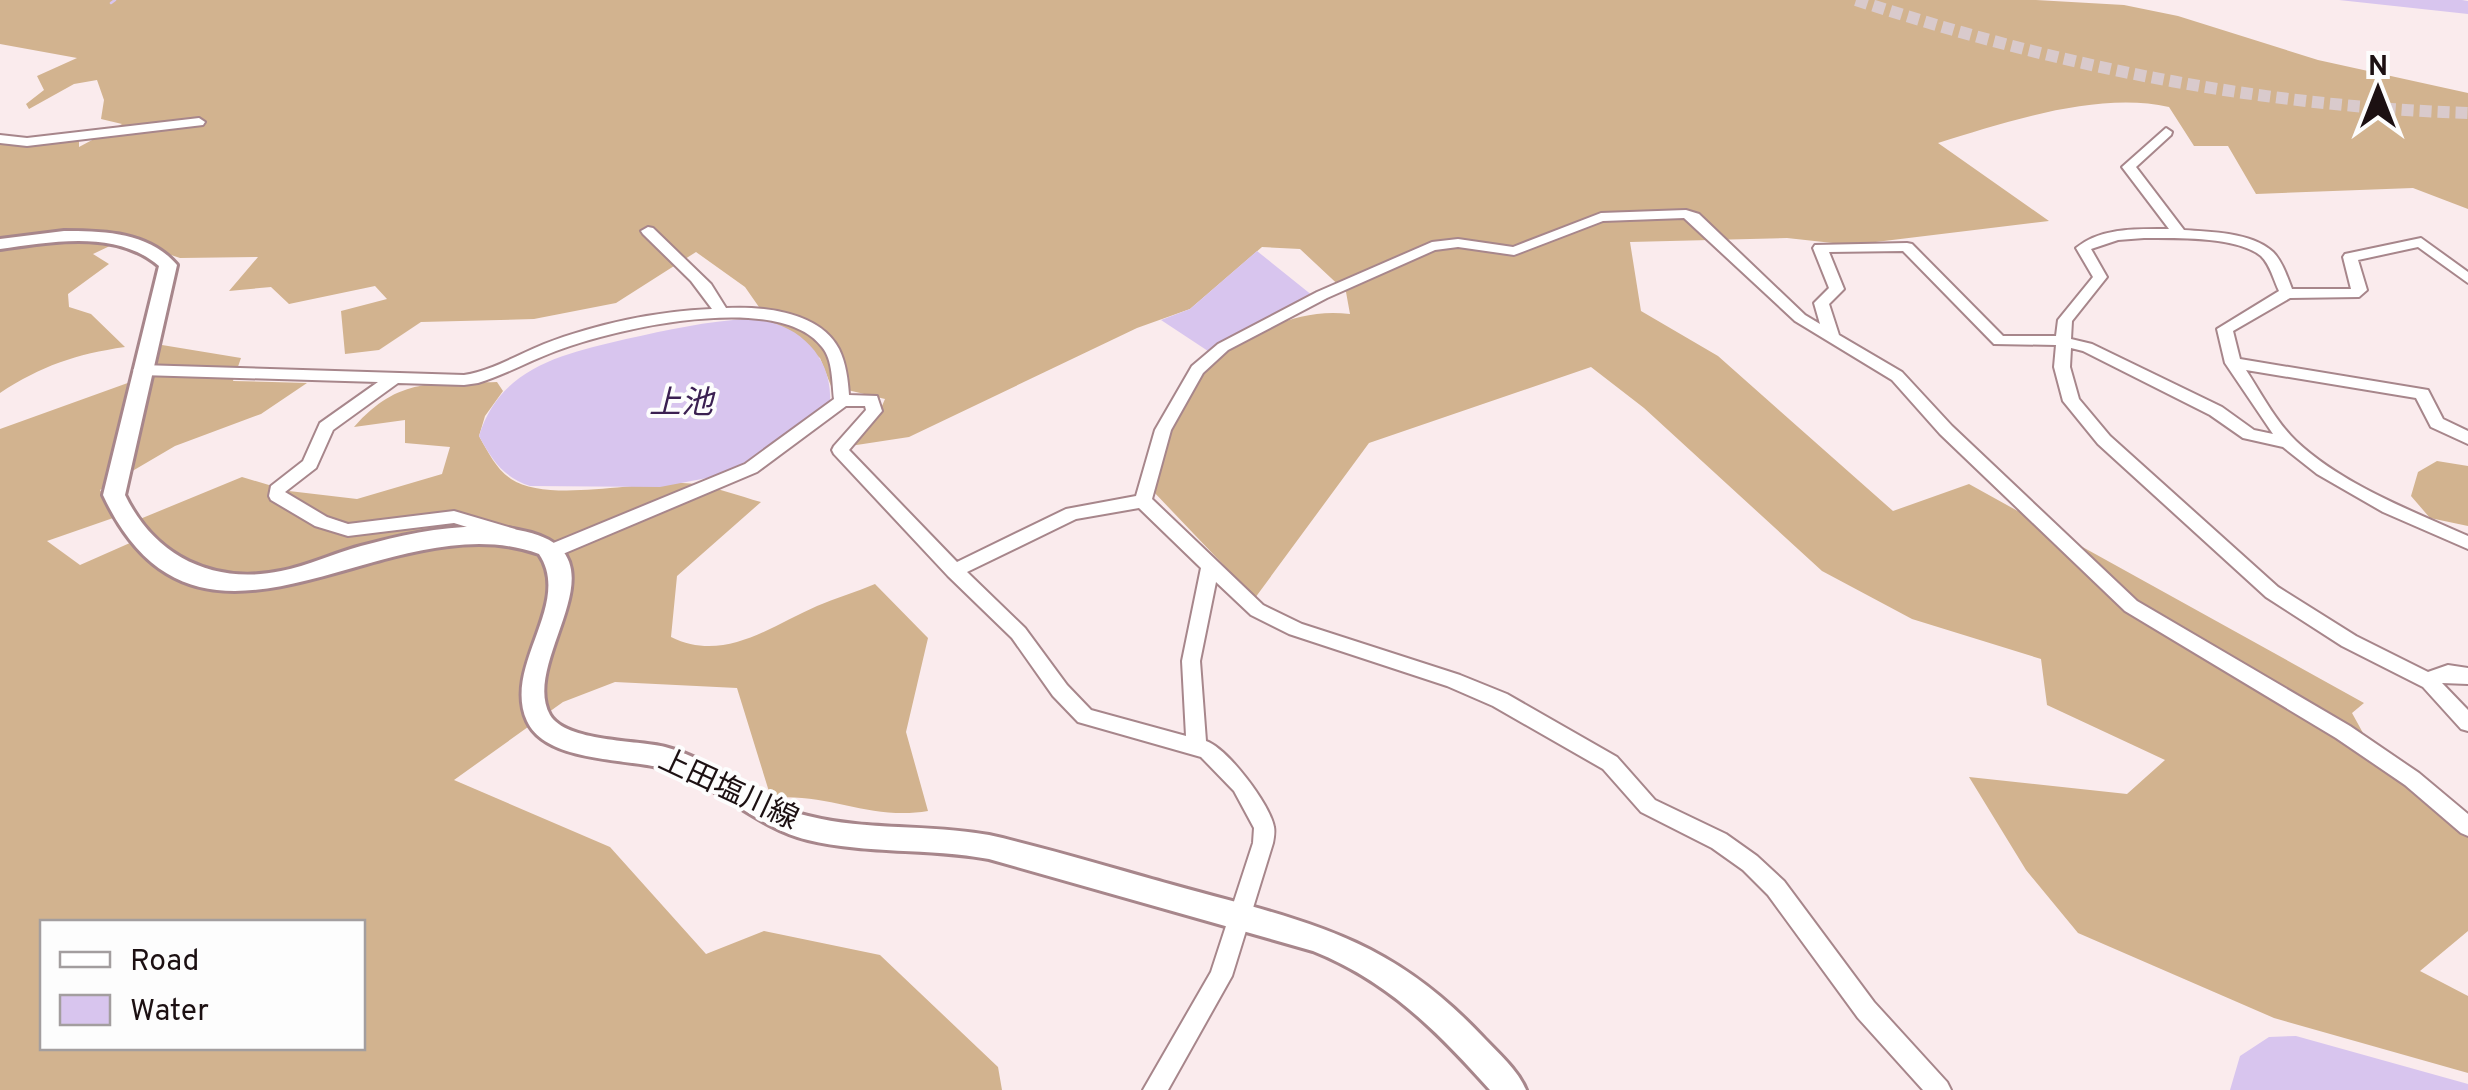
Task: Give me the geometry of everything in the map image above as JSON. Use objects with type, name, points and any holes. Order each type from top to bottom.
[{"type":"main road","points":[[0,244],[82,236],[136,246],[164,259],[168,265],[114,495],[130,530],[174,568],[250,585],[374,551],[436,540],[518,538],[552,551]]},
{"type":"main road","name":"上田塩川線","points":[[552,551],[562,576],[534,694],[536,715],[552,732],[600,748],[656,754],[679,762],[800,826],[851,835],[963,842],[1240,916],[1326,944],[1389,973],[1441,1016],[1511,1090]]},
{"type":"street","points":[[0,139],[27,142],[200,122]]},
{"type":"street","points":[[2166,132],[2129,167],[2180,233]]},
{"type":"street","points":[[1144,501],[1163,430],[1207,360],[1322,294],[1432,246],[1458,243],[1514,251],[1600,217],[1686,214],[1694,216],[1800,318],[1897,376],[1946,430],[2131,606],[2342,732],[2412,779],[2468,827]]},
{"type":"street","points":[[648,232],[666,253],[700,278],[720,310]]},
{"type":"street","points":[[2287,294],[2264,251],[2232,240],[2136,232],[2091,240],[2083,248],[2100,277],[2065,320],[2062,341],[2062,367],[2071,400],[2120,458],[2160,488],[2272,592],[2349,641],[2427,680],[2468,723]]},
{"type":"street","points":[[2468,279],[2430,245],[2414,241],[2350,257],[2360,290],[2354,294],[2287,294],[2225,328],[2233,364],[2288,443],[2323,470],[2389,508],[2468,543]]},
{"type":"street","points":[[1833,340],[1831,323],[1821,303],[1837,289],[1836,281],[1820,248],[1895,244],[1907,247],[1999,341],[2062,341],[2088,347],[2216,411],[2249,434],[2288,443]]},
{"type":"street","points":[[141,370],[392,380],[487,378],[564,342],[720,310],[761,312],[812,330],[832,351],[842,401]]},
{"type":"street","points":[[2233,364],[2422,394],[2436,422],[2468,438]]},
{"type":"street","points":[[392,380],[326,427],[310,464],[277,490],[277,496],[322,522],[348,530],[454,517],[518,538]]},
{"type":"street","points":[[552,551],[724,482],[750,468],[842,401],[871,400],[874,412],[840,450],[992,610],[1012,623],[1069,704],[1084,716],[1196,746],[1217,758],[1241,785],[1264,827],[1263,843],[1221,976],[1155,1090]]},
{"type":"street","points":[[954,571],[1072,513],[1144,501]]},
{"type":"street","points":[[1144,501],[1258,610],[1296,629],[1453,680],[1500,700],[1610,763],[1648,806],[1719,841],[1750,863],[1776,888],[1866,1010],[1939,1090]]},
{"type":"street","points":[[1196,746],[1191,661],[1210,568]]},
{"type":"street","points":[[2427,680],[2448,673],[2468,676]]},
{"type":"shaded area","points":[[0,0],[2036,0],[2124,5],[2178,16],[2318,60],[2468,93],[2468,209],[2413,188],[2256,194],[2228,146],[2194,146],[2169,107],[2113,103],[2052,111],[1938,143],[2049,221],[1851,245],[1787,238],[1630,242],[1641,311],[1718,356],[1893,511],[1969,484],[2364,703],[2352,713],[2379,762],[2468,833],[2468,931],[2420,971],[2468,996],[2468,1073],[2274,1018],[2078,933],[2026,870],[1969,777],[2127,794],[2165,760],[2047,705],[2041,659],[1912,619],[1822,571],[1644,408],[1591,367],[1369,443],[1255,598],[1151,489],[1187,395],[1216,360],[1284,322],[1316,314],[1350,314],[1346,292],[1300,249],[1262,247],[1190,309],[1137,328],[909,437],[850,446],[878,415],[885,399],[831,386],[820,358],[768,320],[745,287],[696,252],[616,303],[534,319],[421,322],[379,350],[345,354],[341,311],[387,299],[375,286],[289,304],[271,287],[229,291],[258,257],[180,258],[132,242],[84,234],[0,242],[0,142],[79,138],[79,147],[122,124],[101,119],[104,100],[97,80],[74,84],[29,109],[26,104],[44,90],[37,76],[77,58],[0,44]]},
{"type":"shaded area","points":[[66,237],[114,244],[93,254],[109,264],[68,294],[69,307],[91,314],[125,347],[59,362],[0,393],[0,247]]},
{"type":"shaded area","points":[[162,345],[241,358],[233,381],[307,383],[261,414],[175,446],[100,490],[116,517],[47,541],[80,565],[148,535],[140,519],[242,477],[289,491],[357,499],[442,474],[450,447],[405,443],[405,420],[354,427],[386,399],[402,391],[436,384],[497,382],[503,391],[485,416],[479,436],[506,475],[528,486],[574,490],[694,484],[761,502],[677,576],[671,637],[691,644],[728,644],[875,584],[928,638],[906,732],[928,811],[887,812],[812,799],[771,798],[737,688],[615,682],[563,702],[454,780],[610,847],[706,954],[764,931],[880,955],[998,1067],[1002,1090],[0,1090],[0,429],[136,380]]},
{"type":"shaded area","points":[[2437,461],[2468,466],[2468,526],[2430,518],[2411,496],[2418,472]]},
{"type":"water","points":[[2339,0],[2462,0],[2468,1],[2468,14]]},
{"type":"water","points":[[1257,251],[1313,296],[1211,353],[1161,320],[1190,309]]},
{"type":"water","name":"上池","points":[[749,319],[781,326],[808,343],[825,369],[830,402],[728,474],[660,487],[530,486],[499,467],[479,436],[502,394],[518,379],[557,358],[672,329]]},
{"type":"water","points":[[2296,1036],[2468,1084],[2468,1090],[2230,1090],[2240,1056],[2269,1037]]},
{"type":"waterway","points":[[111,3],[115,0]]},
{"type":"tunnel","points":[[1856,0],[2007,45],[2158,79],[2312,102],[2468,113]]}]
